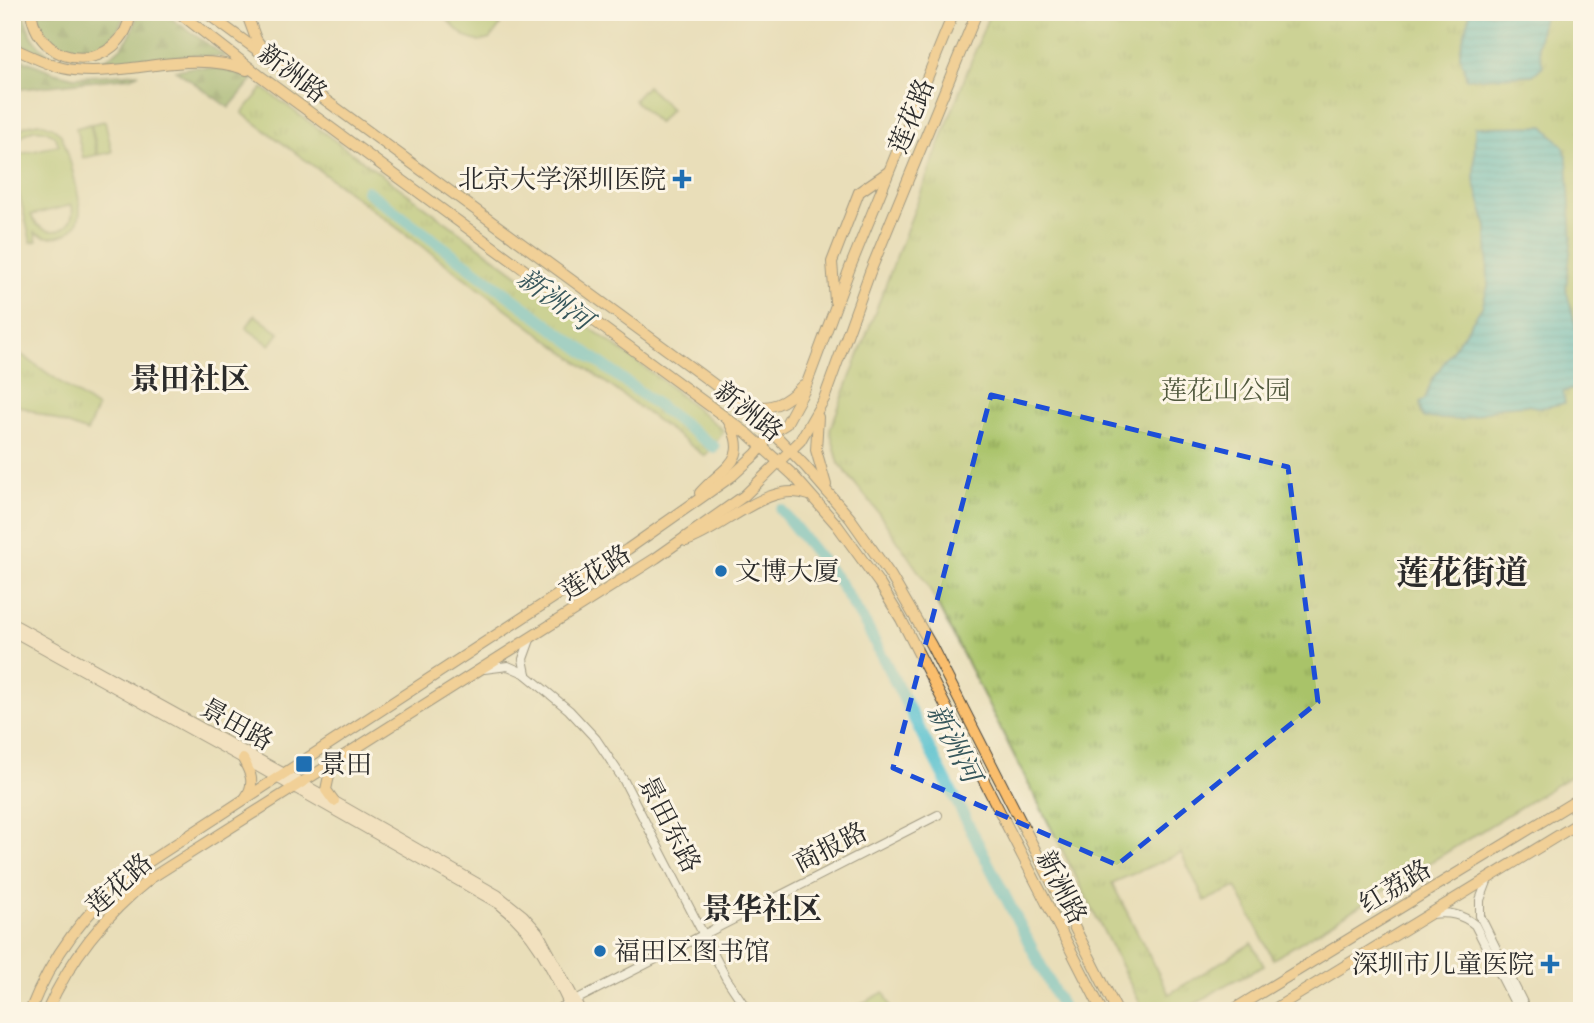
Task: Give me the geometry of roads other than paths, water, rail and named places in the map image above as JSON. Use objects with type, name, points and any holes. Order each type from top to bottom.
[{"type":"main road","points":[[31,12],[34,27],[46,45],[64,56],[78,58],[99,55],[117,43],[128,26],[131,12]]},
{"type":"main road","name":"新洲路","points":[[178,12],[259,75],[726,417],[762,446],[816,500],[857,552],[901,620],[1102,1011]]},
{"type":"main road","name":"新洲路","points":[[205,12],[738,402],[773,432],[829,491],[870,544],[913,612],[1117,1011]]},
{"type":"main road","points":[[247,12],[256,39],[277,66]]},
{"type":"main road","name":"莲花路","points":[[30,1011],[41,984],[61,950],[102,899],[150,860],[609,562],[741,468],[773,432],[786,424],[808,380],[954,12]]},
{"type":"main road","name":"莲花路","points":[[47,1011],[62,981],[105,922],[133,894],[161,872],[676,544],[737,501],[779,462],[807,431],[824,399],[870,272],[977,12]]},
{"type":"main road","points":[[12,48],[55,66],[75,70],[204,61],[232,65],[259,75]]},
{"type":"main road","points":[[835,307],[832,262],[859,192],[889,171]]},
{"type":"main road","points":[[738,402],[762,408],[775,406],[791,398],[808,380]]},
{"type":"main road","points":[[824,399],[816,436],[819,465],[829,491]]},
{"type":"main road","points":[[691,505],[735,460],[736,442],[726,417]]},
{"type":"main road","points":[[676,544],[702,535],[779,492],[799,491],[816,500]]},
{"type":"main road","name":"景田路","points":[[12,623],[299,786],[499,904],[530,933],[572,1005],[581,1011]]},
{"type":"main road","name":"景田路","points":[[12,631],[243,759],[280,776]]},
{"type":"main road","points":[[243,759],[252,782],[245,799]]},
{"type":"main road","points":[[331,766],[326,787],[334,801]]},
{"type":"main road","name":"景田路","points":[[299,786],[334,801],[498,895],[515,908],[545,942],[572,1005]]},
{"type":"main road","name":"红荔路","points":[[1231,1011],[1582,797]]},
{"type":"main road","name":"红荔路","points":[[1271,1011],[1582,821]]},
{"type":"street","points":[[528,676],[523,662],[531,637]]},
{"type":"street","name":"景田东路","points":[[480,671],[496,666],[508,666],[528,676],[576,717],[616,766],[729,985],[748,1011]]},
{"type":"street","name":"商报路","points":[[554,1011],[572,1005],[938,815]]},
{"type":"street","points":[[1488,879],[1480,900],[1480,916],[1527,1011]]},
{"type":"street","points":[[1429,914],[1454,913],[1475,925],[1519,1011]]},
{"type":"water","points":[[1470,12],[1544,12],[1538,45],[1543,66],[1533,75],[1466,79],[1460,52]]},
{"type":"water","points":[[1544,126],[1564,147],[1567,159],[1572,237],[1566,289],[1581,346],[1582,387],[1563,392],[1565,403],[1541,408],[1527,405],[1501,407],[1461,420],[1424,418],[1420,402],[1425,399],[1432,380],[1482,307],[1488,286],[1487,227],[1474,180],[1475,127]]},
{"type":"waterway","name":"新洲河","points":[[367,191],[714,447]]},
{"type":"waterway","name":"新洲河","points":[[781,510],[839,582],[867,627],[1064,1011]]},
{"type":"place","name":"北京大学深圳医院","points":[[682,179]]},
{"type":"place","name":"文博大厦","points":[[721,571]]},
{"type":"place","name":"景田","points":[[304,764]]},
{"type":"place","name":"福田区图书馆","points":[[600,951]]},
{"type":"place","name":"深圳市儿童医院","points":[[1550,964]]},
{"type":"district","name":"景田社区","points":[[190,379]]},
{"type":"district","name":"莲花街道","points":[[1462,573]]},
{"type":"district","name":"景华社区","points":[[762,909]]},
{"type":"park label","name":"莲花山公园","points":[[1226,390]]}]
